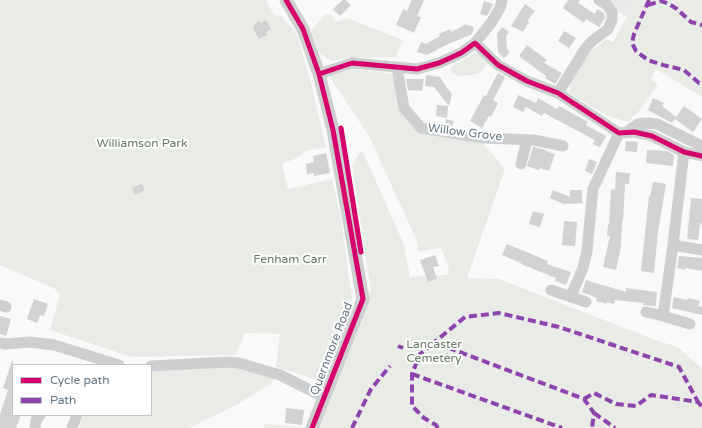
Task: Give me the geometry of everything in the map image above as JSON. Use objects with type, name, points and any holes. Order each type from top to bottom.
[{"type":"street","name":"Quernmore Road","points":[[286,0],[304,29],[333,130],[362,298],[312,428]]},
{"type":"street","points":[[318,74],[352,63],[418,69],[433,66],[461,53],[475,43],[491,23],[500,8],[502,0]]},
{"type":"street","points":[[558,94],[585,49],[591,42],[608,29],[612,20],[612,12],[606,4],[599,0]]},
{"type":"street","points":[[475,43],[498,65],[527,81],[558,94],[623,133],[634,132],[652,136],[684,152],[702,156]]},
{"type":"street","name":"Willow Grove","points":[[397,68],[404,108],[421,128],[484,138],[527,140],[563,146]]},
{"type":"street","points":[[571,296],[583,268],[587,251],[593,189],[623,133],[638,124],[657,124],[702,146]]},
{"type":"street","points":[[521,164],[527,140]]},
{"type":"street","points":[[663,316],[684,152]]},
{"type":"street","points":[[673,245],[702,250]]},
{"type":"street","points":[[551,290],[586,302]]},
{"type":"street","points":[[646,312],[690,324]]},
{"type":"street","points":[[0,343],[30,342],[54,345],[105,363]]},
{"type":"street","points":[[152,366],[228,362],[239,363],[280,375],[324,397]]},
{"type":"street","points":[[35,428],[36,420],[39,416]]},
{"type":"street","points":[[72,428],[77,416]]},
{"type":"shaded area","points":[[605,0],[636,0],[626,17]]},
{"type":"green space","name":"Williamson Park","points":[[0,0],[266,0],[274,15],[282,17],[296,32],[311,83],[326,147],[305,151],[297,158],[282,164],[288,189],[332,179],[340,213],[352,298],[318,380],[276,367],[280,334],[245,333],[235,355],[132,357],[50,330],[60,294],[54,288],[0,265]]},
{"type":"green space","points":[[636,0],[702,0],[702,97],[656,69],[651,79],[658,85],[636,115],[633,116],[630,122],[610,117],[569,93],[571,82],[588,54],[606,39],[613,42]]},
{"type":"green space","points":[[326,14],[331,15],[336,22],[347,18],[403,40],[396,57],[347,58],[331,61],[320,54],[311,30]]},
{"type":"green space","points":[[477,53],[488,62],[480,73],[457,76],[450,71],[451,67]]},
{"type":"green space","name":"Lancaster Cemetery","points":[[354,69],[394,74],[418,130],[480,140],[505,169],[467,278],[499,279],[655,340],[678,347],[702,369],[702,428],[312,428],[363,299],[371,291],[352,165],[362,150],[404,245],[410,277],[447,275],[449,266],[440,247],[419,252],[417,241],[369,136],[329,76]]},
{"type":"green space","points":[[236,366],[274,378],[272,383],[236,405],[189,428],[80,428],[83,416],[152,416],[152,372]]},
{"type":"green space","points":[[265,424],[306,427],[264,428]]},
{"type":"building","points":[[343,0],[346,0],[351,5],[340,16],[333,9]]},
{"type":"building","points":[[412,0],[424,0],[417,16],[421,17],[414,33],[396,25],[403,9],[407,11]]},
{"type":"building","points":[[568,0],[580,0],[578,3],[595,14],[597,9],[604,13],[605,18],[600,26],[599,27],[586,19],[584,23],[563,8]]},
{"type":"building","points":[[484,1],[493,4],[487,16],[480,14]]},
{"type":"building","points":[[525,4],[535,11],[527,21],[529,22],[523,32],[511,26]]},
{"type":"building","points":[[266,20],[271,29],[266,32],[267,35],[259,39],[253,28],[258,21],[261,23]]},
{"type":"building","points":[[464,24],[474,27],[472,34],[427,55],[417,52],[421,42],[426,44],[440,36],[439,34],[450,29],[451,32]]},
{"type":"building","points":[[502,27],[509,32],[506,36],[507,49],[510,52],[504,58],[498,52],[497,34]]},
{"type":"building","points":[[564,31],[576,38],[569,48],[558,41]]},
{"type":"building","points":[[527,45],[547,60],[544,63],[562,73],[555,84],[545,78],[546,76],[519,56]]},
{"type":"building","points":[[498,73],[505,77],[493,100],[498,103],[491,117],[489,116],[482,128],[470,121],[484,95],[486,96]]},
{"type":"building","points":[[426,75],[440,77],[452,94],[449,106],[434,87],[425,86]]},
{"type":"building","points":[[406,79],[424,79],[422,91],[408,90]]},
{"type":"building","points":[[518,95],[536,103],[538,98],[557,109],[559,106],[588,122],[586,125],[606,136],[600,147],[593,144],[595,140],[544,113],[542,116],[526,107],[523,112],[513,107]]},
{"type":"building","points":[[653,98],[664,103],[662,106],[676,117],[684,106],[702,119],[693,132],[675,119],[672,123],[648,110]]},
{"type":"building","points":[[437,105],[448,106],[447,118],[436,116]]},
{"type":"building","points":[[446,119],[454,121],[452,126],[445,125]]},
{"type":"building","points":[[626,141],[638,142],[637,152],[625,151]]},
{"type":"building","points":[[533,147],[555,154],[549,171],[540,168],[539,170],[527,166]]},
{"type":"building","points":[[647,150],[667,151],[674,155],[673,166],[646,163]]},
{"type":"building","points":[[326,153],[330,173],[314,176],[314,173],[307,174],[306,164],[314,162],[313,156]]},
{"type":"building","points":[[589,159],[597,162],[592,174],[585,171]]},
{"type":"building","points":[[616,172],[630,173],[629,184],[625,184],[621,246],[616,270],[603,267],[610,236],[607,236],[611,189],[615,190]]},
{"type":"building","points":[[653,182],[666,184],[658,232],[654,273],[641,271],[649,196]]},
{"type":"building","points":[[142,184],[145,190],[135,195],[132,188]]},
{"type":"building","points":[[553,190],[570,197],[570,190],[582,190],[582,202],[585,203],[564,204],[550,198]]},
{"type":"building","points":[[691,198],[702,199],[702,224],[700,223],[698,240],[687,239]]},
{"type":"building","points":[[533,211],[544,214],[540,227],[529,224]]},
{"type":"building","points":[[564,221],[577,222],[575,246],[562,245]]},
{"type":"building","points":[[507,244],[548,261],[547,264],[571,272],[566,285],[555,281],[556,278],[502,255]]},
{"type":"building","points":[[435,255],[439,266],[433,267],[437,279],[428,282],[420,260]]},
{"type":"building","points":[[679,256],[702,258],[702,271],[677,268]]},
{"type":"building","points":[[586,280],[626,292],[626,288],[657,292],[656,306],[643,305],[644,303],[615,300],[614,304],[596,301],[597,298],[582,292]]},
{"type":"building","points":[[674,297],[700,301],[698,306],[702,307],[702,315],[672,308]]},
{"type":"building","points":[[34,299],[48,304],[44,316],[40,315],[37,323],[27,319]]},
{"type":"building","points":[[0,316],[11,319],[6,336],[0,334]]},
{"type":"building","points":[[13,361],[12,416],[21,416],[16,428],[0,428],[0,414],[8,390],[3,388]]},
{"type":"building","points":[[286,408],[304,410],[302,425],[285,423]]},
{"type":"marked path","points":[[649,0],[634,34],[632,43],[636,51],[648,60],[684,70],[699,83],[702,83]]},
{"type":"marked path","points":[[648,5],[661,1],[677,9],[691,22],[702,25]]},
{"type":"marked path","points":[[431,345],[465,317],[499,313],[559,327],[679,367],[698,402]]},
{"type":"marked path","points":[[438,428],[436,425],[424,418],[412,406],[412,374],[420,354],[431,345],[441,345],[584,399],[594,413],[592,428]]},
{"type":"marked path","points":[[398,346],[403,348]]},
{"type":"marked path","points":[[352,428],[371,389],[390,366]]},
{"type":"marked path","points":[[412,374],[562,428]]},
{"type":"marked path","points":[[584,399],[594,393],[616,404],[636,406],[651,395],[698,402],[702,407]]},
{"type":"marked path","points":[[594,413],[615,428]]},
{"type":"cycle path","points":[[286,0],[303,29],[319,74],[333,130],[363,299],[312,428]]},
{"type":"cycle path","points":[[319,74],[352,63],[417,69],[439,63],[461,53],[475,43],[498,65],[527,81],[558,93],[619,133],[634,132],[652,136],[684,152],[702,156]]},
{"type":"cycle path","points":[[341,128],[361,252]]},
{"type":"park label","name":"Fenham Carr","points":[[290,260]]}]
